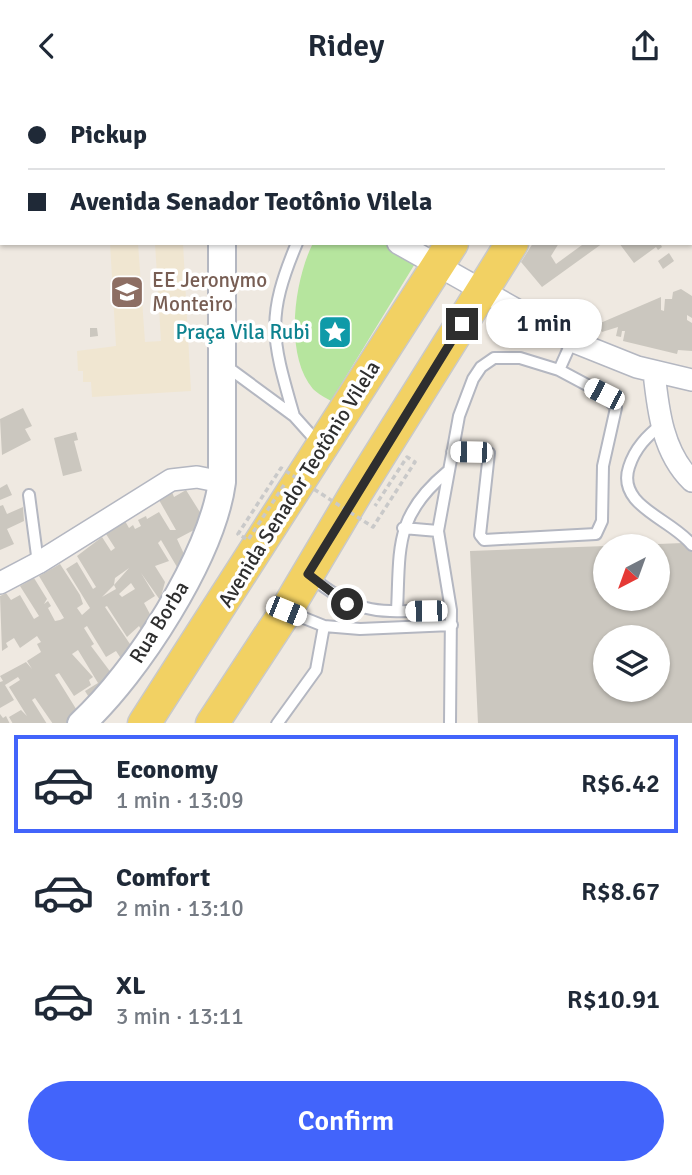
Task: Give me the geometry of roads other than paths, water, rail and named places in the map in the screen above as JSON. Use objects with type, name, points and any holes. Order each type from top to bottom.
[{"type":"main road","points":[[212,723],[286,611],[512,245]]},
{"type":"main road","name":"Avenida Senador Teotônio Vilela","points":[[144,723],[445,255]]},
{"type":"street","points":[[221,495],[222,245]]},
{"type":"street","points":[[223,364],[242,245]]},
{"type":"street","points":[[406,245],[445,255],[483,292],[572,341],[654,372],[692,380]]},
{"type":"street","points":[[654,372],[662,424],[671,453],[692,481]]},
{"type":"street","points":[[0,583],[38,563],[171,480],[197,477],[221,495]]},
{"type":"street","name":"Rua Borba","points":[[81,723],[115,689],[159,624],[190,573],[221,495]]},
{"type":"lane","points":[[294,416],[274,339],[278,291],[296,245]]},
{"type":"lane","points":[[559,370],[572,341]]},
{"type":"lane","points":[[450,723],[452,625],[438,531],[447,472],[459,417],[473,379],[481,367],[494,358],[520,358],[559,370],[604,394],[617,408],[603,466],[600,530],[596,534],[490,543],[480,535],[489,453],[452,452]]},
{"type":"lane","points":[[223,364],[294,416],[323,447]]},
{"type":"lane","points":[[662,424],[637,449],[627,473],[626,485],[636,502],[685,536],[692,545]]},
{"type":"lane","points":[[397,611],[402,528],[429,487],[447,472]]},
{"type":"lane","points":[[29,495],[38,563]]},
{"type":"lane","points":[[402,528],[438,531]]},
{"type":"lane","points":[[308,574],[347,604],[374,611],[451,610]]},
{"type":"lane","points":[[286,611],[324,626],[359,629],[452,625]]},
{"type":"lane","points":[[276,723],[316,670],[324,626]]},
{"type":"place","name":"EE Jeronymo Monteiro","points":[[127,292]]},
{"type":"place","name":"Praça Vila Rubi","points":[[335,332]]}]
